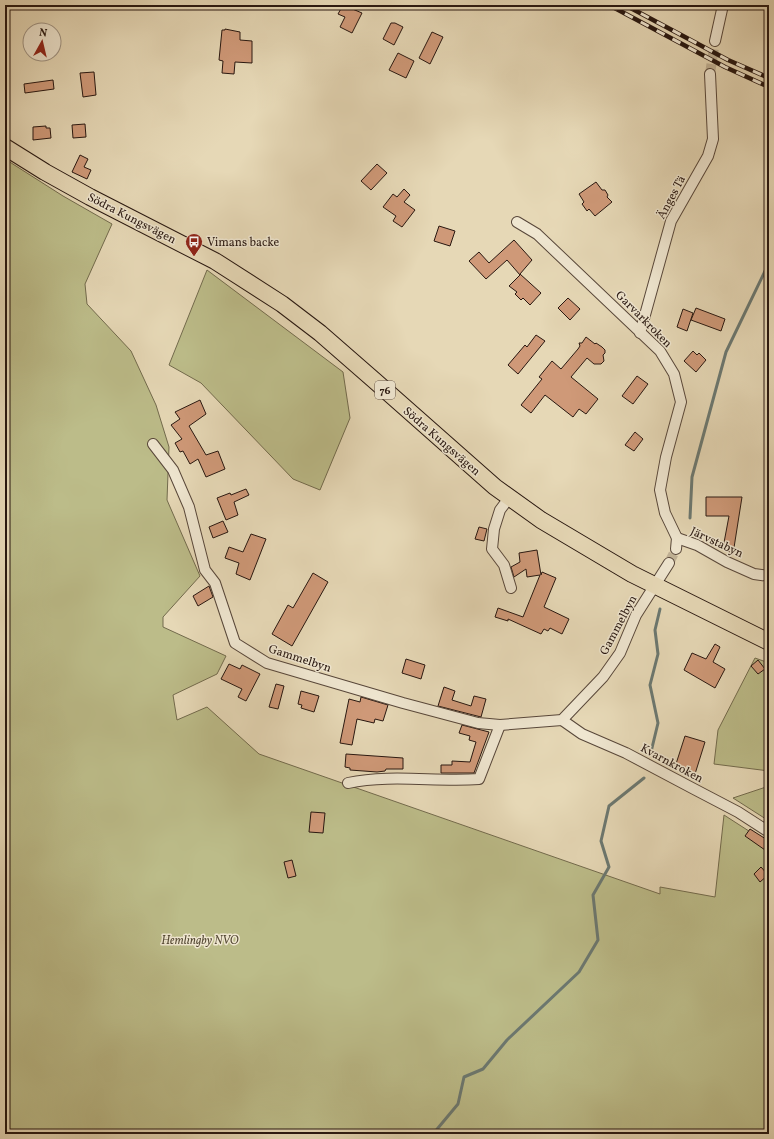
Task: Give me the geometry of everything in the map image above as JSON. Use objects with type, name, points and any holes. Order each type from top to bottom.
[{"type":"main road","name":"Södra Kungsvägen","points":[[5,147],[45,172],[215,261],[282,304],[331,343],[467,464],[509,498],[541,520],[571,539],[654,585],[769,642]]},
{"type":"street","points":[[715,41],[723,5]]},
{"type":"street","name":"Änges Tä","points":[[640,333],[671,221],[708,156],[713,139],[710,74]]},
{"type":"street","name":"Garvarkroken","points":[[517,222],[537,234],[660,351],[674,374],[681,402],[666,457],[660,490],[665,513],[677,538]]},
{"type":"street","name":"Gammelbyn","points":[[153,444],[173,470],[188,507],[205,570],[215,583],[235,643],[267,663],[403,703],[478,723],[500,725],[562,720],[603,677],[620,653],[636,615],[668,563]]},
{"type":"street","points":[[509,498],[500,510],[494,529],[492,549],[504,565],[510,588]]},
{"type":"street","points":[[676,549],[677,538]]},
{"type":"street","name":"Järvstabyn","points":[[677,538],[697,545],[727,562],[754,574],[769,576]]},
{"type":"street","name":"Kvarnkroken","points":[[562,720],[582,734],[626,753],[738,812],[769,832]]},
{"type":"street","points":[[348,783],[359,780],[388,779],[479,779],[500,725]]},
{"type":"green space","name":"Hemlingby NVO","points":[[5,159],[63,196],[112,224],[85,284],[87,304],[131,351],[156,405],[169,447],[167,500],[200,576],[163,617],[163,627],[226,656],[217,674],[173,695],[177,720],[207,707],[259,754],[660,894],[660,887],[715,897],[724,815],[769,844],[769,1134],[5,1134]]},
{"type":"green space","points":[[207,270],[343,372],[350,418],[320,490],[293,479],[201,383],[169,365]]},
{"type":"green space","points":[[755,658],[769,663],[769,771],[714,764],[718,730]]},
{"type":"green space","points":[[769,774],[769,821],[733,798],[766,787]]},
{"type":"building","points":[[343,5],[362,13],[352,33],[340,27],[345,17],[338,14]]},
{"type":"building","points":[[391,23],[395,23],[403,27],[394,45],[383,39]]},
{"type":"building","points":[[225,29],[240,32],[240,40],[252,41],[252,63],[235,62],[234,74],[222,73],[223,61],[219,60],[222,30]]},
{"type":"building","points":[[432,32],[443,37],[430,64],[419,58]]},
{"type":"building","points":[[398,53],[414,61],[406,78],[389,70]]},
{"type":"building","points":[[94,72],[96,95],[83,97],[80,73]]},
{"type":"building","points":[[53,80],[54,89],[25,93],[24,84]]},
{"type":"building","points":[[85,124],[86,137],[73,138],[72,125]]},
{"type":"building","points":[[46,126],[46,128],[50,128],[51,138],[33,140],[33,127]]},
{"type":"building","points":[[80,155],[88,159],[84,167],[91,170],[87,179],[72,172]]},
{"type":"building","points":[[377,164],[387,173],[371,190],[361,181]]},
{"type":"building","points":[[596,182],[602,190],[605,190],[608,195],[607,197],[612,202],[595,216],[589,209],[587,211],[582,204],[584,202],[579,194]]},
{"type":"building","points":[[404,189],[410,195],[404,202],[415,210],[402,227],[393,221],[396,216],[383,207],[393,194],[397,197]]},
{"type":"building","points":[[439,226],[455,231],[450,246],[434,241]]},
{"type":"building","points":[[514,240],[532,260],[520,274],[541,293],[530,305],[523,298],[521,300],[515,294],[517,292],[509,286],[520,275],[507,260],[486,279],[469,261],[479,252],[489,263]]},
{"type":"building","points":[[568,298],[580,309],[570,320],[558,308]]},
{"type":"building","points":[[696,308],[725,319],[721,331],[691,320]]},
{"type":"building","points":[[683,309],[693,313],[687,331],[677,327]]},
{"type":"building","points":[[536,335],[545,341],[518,374],[508,365],[525,345],[527,347]]},
{"type":"building","points":[[586,337],[602,347],[605,350],[605,353],[603,355],[604,361],[601,364],[594,364],[587,358],[571,377],[598,399],[586,414],[579,409],[573,417],[545,395],[531,413],[521,405],[542,379],[539,377],[552,361],[561,369],[578,349],[580,346],[579,343],[582,343]]},
{"type":"building","points":[[693,351],[697,355],[699,353],[706,360],[696,372],[684,361]]},
{"type":"building","points":[[637,376],[648,384],[633,404],[622,396]]},
{"type":"building","points":[[200,400],[206,414],[189,426],[206,455],[218,451],[225,469],[206,477],[198,459],[190,464],[183,451],[180,452],[175,443],[182,439],[171,425],[180,419],[175,412]]},
{"type":"building","points":[[635,432],[643,439],[634,451],[625,445]]},
{"type":"building","points":[[246,489],[249,495],[234,502],[238,515],[226,520],[217,498],[230,493],[231,495]]},
{"type":"building","points":[[706,497],[742,497],[733,554],[723,548],[729,516],[706,516]]},
{"type":"building","points":[[223,521],[228,532],[213,538],[209,527]]},
{"type":"building","points":[[479,527],[487,529],[484,541],[475,539]]},
{"type":"building","points":[[251,534],[266,539],[250,580],[236,574],[239,563],[225,558],[229,547],[243,552]]},
{"type":"building","points":[[537,550],[541,575],[542,572],[556,578],[544,607],[569,619],[562,634],[550,628],[548,631],[544,629],[541,634],[508,619],[508,621],[495,617],[498,608],[523,617],[540,575],[527,577],[526,569],[514,577],[511,567],[520,562],[519,553]]},
{"type":"building","points":[[313,573],[328,582],[292,646],[272,634],[288,605],[293,608]]},
{"type":"building","points":[[209,586],[213,597],[198,606],[193,596]]},
{"type":"building","points":[[715,644],[720,647],[713,662],[725,669],[715,688],[684,670],[692,653],[706,659]]},
{"type":"building","points":[[406,659],[425,665],[421,679],[402,673]]},
{"type":"building","points":[[758,660],[765,669],[758,674],[751,666]]},
{"type":"building","points":[[229,664],[240,669],[242,665],[260,674],[246,701],[238,697],[242,689],[221,679]]},
{"type":"building","points":[[276,684],[284,686],[278,709],[269,707]]},
{"type":"building","points":[[444,687],[455,691],[452,700],[471,706],[474,696],[486,699],[481,717],[438,706]]},
{"type":"building","points":[[301,691],[319,696],[314,712],[301,708],[302,705],[298,704]]},
{"type":"building","points":[[361,697],[388,705],[383,721],[375,719],[374,723],[357,719],[352,745],[340,743],[349,699],[360,702]]},
{"type":"building","points":[[462,725],[489,732],[474,773],[441,773],[441,765],[452,765],[452,761],[470,762],[476,742],[469,740],[470,736],[459,733]]},
{"type":"building","points":[[685,736],[705,742],[695,774],[675,767]]},
{"type":"building","points":[[346,754],[403,758],[403,769],[386,769],[385,771],[377,772],[350,770],[350,768],[345,767]]},
{"type":"building","points":[[311,812],[325,813],[323,833],[309,832]]},
{"type":"building","points":[[750,829],[769,841],[769,845],[765,850],[745,836]]},
{"type":"building","points":[[292,860],[296,876],[288,878],[284,862]]},
{"type":"building","points":[[761,867],[768,875],[760,882],[754,874]]},
{"type":"waterway","points":[[690,518],[692,477],[726,352],[769,265]]},
{"type":"waterway","points":[[651,752],[658,723],[650,685],[658,654],[655,630],[660,609]]},
{"type":"waterway","points":[[433,1134],[458,1104],[464,1077],[483,1069],[507,1040],[579,972],[598,940],[593,895],[609,867],[601,841],[609,806],[644,778]]},
{"type":"tunnel","points":[[710,74],[715,41]]},
{"type":"tunnel","points":[[669,563],[676,549]]},
{"type":"railway","points":[[609,5],[725,67],[769,87]]},
{"type":"railway","points":[[625,5],[728,60],[769,78]]},
{"type":"place","name":"Vimans backe","points":[[194,257]]}]
